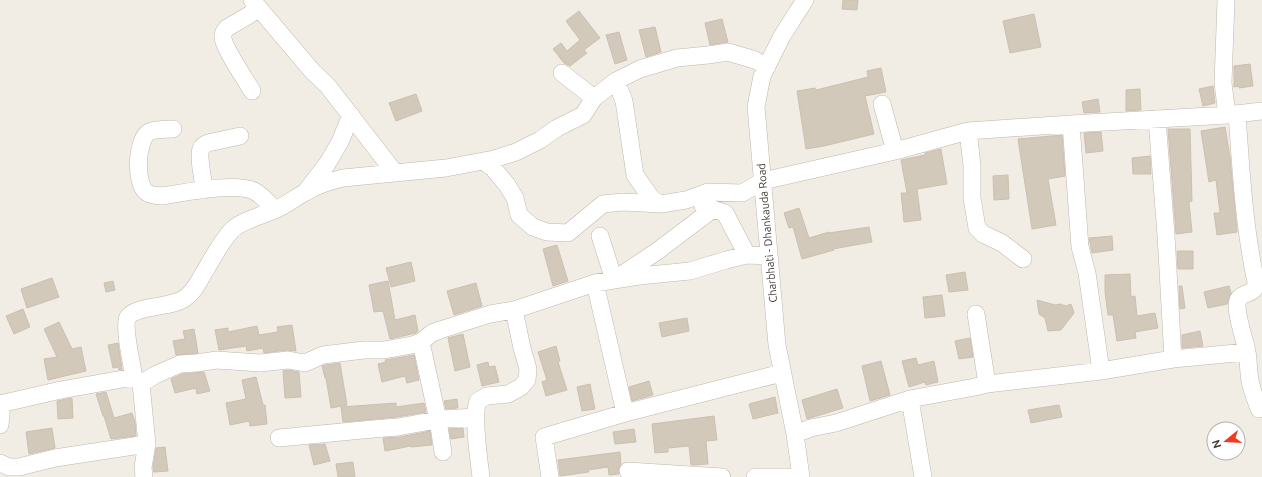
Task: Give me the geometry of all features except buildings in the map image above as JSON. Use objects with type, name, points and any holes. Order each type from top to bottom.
[{"type":"street","name":"Charbhati - Dhankauda Road","points":[[801,477],[795,434],[777,346],[756,107],[762,76],[782,36],[806,0]]},
{"type":"street","points":[[1226,0],[1222,83],[1232,115],[1256,282],[1256,287],[1254,290],[1238,300],[1239,320],[1247,352],[1251,385],[1259,409],[1262,408]]},
{"type":"street","points":[[252,91],[225,45],[223,32],[256,4],[314,72],[327,84],[395,173]]},
{"type":"street","points":[[144,477],[143,467],[146,444],[138,380],[126,322],[132,313],[139,310],[184,300],[192,293],[218,249],[232,229],[275,210],[306,192],[343,178],[446,168],[483,161],[516,152],[583,115],[594,98],[616,81],[640,69],[677,58],[728,52],[755,60],[767,67]]},
{"type":"street","points":[[562,73],[594,98]]},
{"type":"street","points":[[616,81],[624,101],[635,175],[652,199],[666,203],[686,200],[708,192],[742,193],[763,181],[895,152],[968,132],[1070,124],[1232,115],[1262,111]]},
{"type":"street","points":[[882,104],[895,152]]},
{"type":"street","points":[[306,192],[327,164],[340,142],[351,115]]},
{"type":"street","points":[[1157,120],[1166,235],[1173,359]]},
{"type":"street","points":[[1070,124],[1080,247],[1087,273],[1101,371]]},
{"type":"street","points":[[173,129],[149,132],[143,138],[138,164],[139,175],[143,188],[147,192],[152,195],[161,196],[222,188],[248,188],[256,192],[275,210]]},
{"type":"street","points":[[968,132],[972,166],[972,198],[977,228],[983,234],[1002,243],[1023,259]]},
{"type":"street","points":[[204,190],[200,158],[201,149],[208,143],[240,136]]},
{"type":"street","points":[[483,161],[494,168],[515,198],[519,215],[533,227],[547,232],[568,233],[603,204],[623,202],[694,204],[725,214],[747,255]]},
{"type":"street","points":[[614,280],[718,211],[731,193]]},
{"type":"street","points":[[600,236],[614,280]]},
{"type":"street","points":[[0,425],[1,404],[61,390],[138,380],[155,375],[180,364],[217,360],[260,363],[288,360],[305,363],[323,355],[364,350],[384,350],[422,342],[432,333],[440,330],[490,314],[514,310],[595,283],[639,276],[690,271],[747,255],[769,256]]},
{"type":"street","points":[[595,283],[625,413]]},
{"type":"street","points":[[482,477],[476,417],[476,406],[478,401],[487,396],[508,394],[521,387],[527,380],[528,369],[514,310]]},
{"type":"street","points":[[976,314],[987,384]]},
{"type":"street","points":[[422,342],[443,452]]},
{"type":"street","points":[[795,434],[811,428],[836,423],[910,399],[987,384],[1101,371],[1173,359],[1247,352]]},
{"type":"street","points":[[550,477],[544,437],[625,413],[782,373]]},
{"type":"street","points":[[910,399],[924,477]]},
{"type":"street","points":[[279,438],[398,427],[438,420],[476,417]]},
{"type":"street","points":[[0,463],[10,467],[19,467],[55,458],[146,444]]},
{"type":"street","points":[[628,471],[722,477]]},
{"type":"street","points":[[755,477],[790,477]]}]
